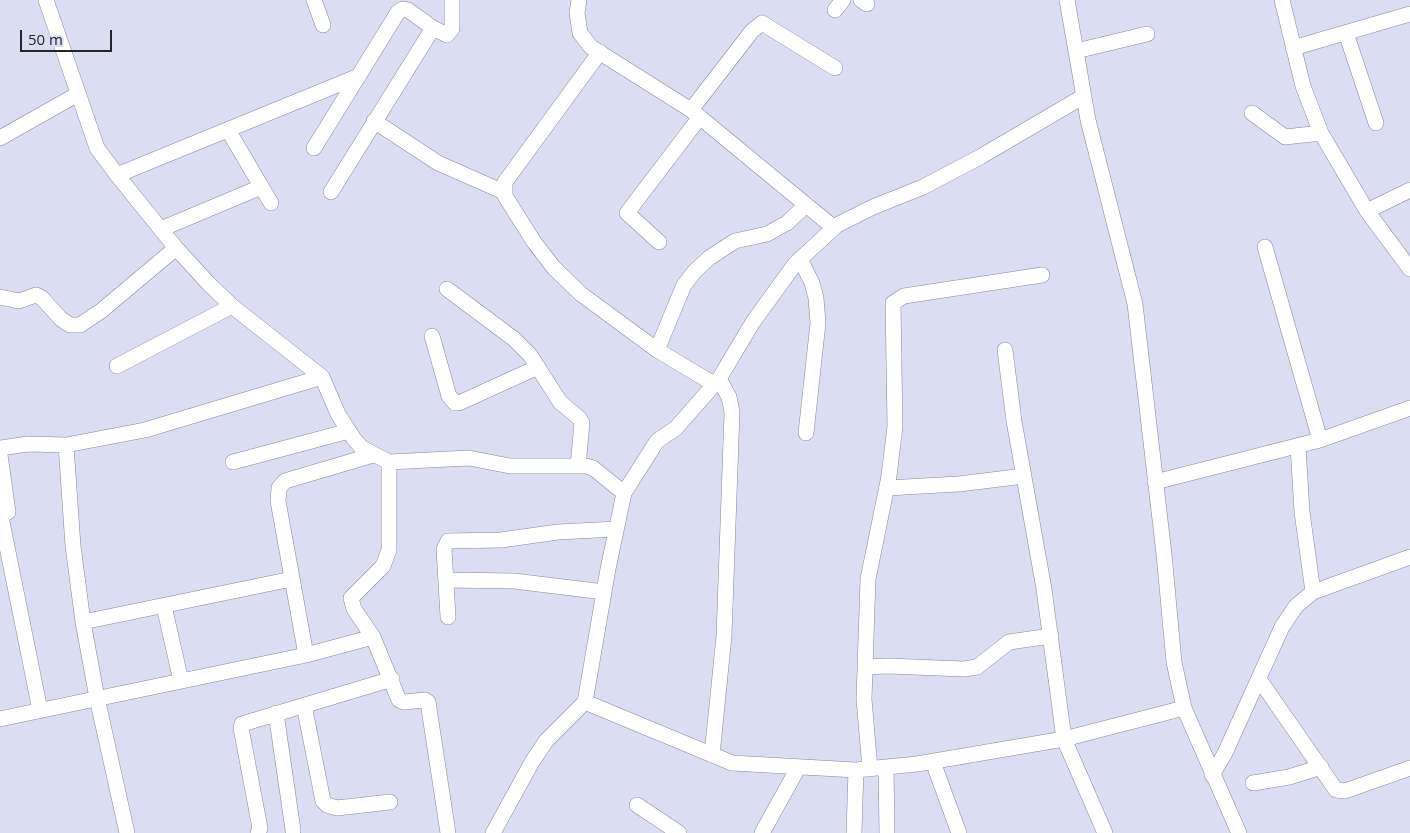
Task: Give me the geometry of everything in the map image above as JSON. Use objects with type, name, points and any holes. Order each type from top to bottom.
[{"type":"street","points":[[46,0],[97,148],[176,248],[232,306],[322,377],[334,406],[362,448],[389,462],[469,458],[510,466],[578,466],[593,468],[624,493]]},
{"type":"street","points":[[314,0],[323,25]]},
{"type":"street","points":[[314,148],[398,12],[402,9],[408,10],[433,28],[447,35],[452,29],[452,0]]},
{"type":"street","points":[[580,0],[577,13],[580,33],[591,46],[695,114],[833,227]]},
{"type":"street","points":[[1067,0],[1084,96],[1135,304],[1156,482],[1174,662],[1184,708],[1239,833]]},
{"type":"street","points":[[1282,0],[1308,104],[1321,133],[1367,211],[1410,268]]},
{"type":"street","points":[[1293,48],[1410,14]]},
{"type":"street","points":[[659,242],[627,213],[752,31],[762,22],[835,68]]},
{"type":"street","points":[[330,192],[433,28]]},
{"type":"street","points":[[1346,33],[1376,123]]},
{"type":"street","points":[[1076,51],[1147,34]]},
{"type":"street","points":[[504,192],[505,182],[600,52]]},
{"type":"street","points":[[117,175],[359,76]]},
{"type":"street","points":[[0,138],[78,94]]},
{"type":"street","points":[[493,833],[532,762],[546,741],[585,702],[604,592],[624,493],[657,441],[676,428],[716,382],[753,322],[800,259],[833,227],[872,207],[923,187],[980,157],[1084,96]]},
{"type":"street","points":[[1252,113],[1285,137],[1321,133]]},
{"type":"street","points":[[374,121],[438,163],[504,192],[534,242],[554,268],[581,294],[657,350],[716,382],[730,397],[732,412],[724,636],[712,755]]},
{"type":"street","points":[[228,130],[271,203]]},
{"type":"street","points":[[161,229],[261,187]]},
{"type":"street","points":[[1367,211],[1410,190]]},
{"type":"street","points":[[657,350],[684,285],[694,271],[716,253],[735,241],[767,234],[787,223],[806,205]]},
{"type":"street","points":[[1265,247],[1320,440]]},
{"type":"street","points":[[0,297],[19,301],[36,295],[42,298],[61,319],[70,325],[80,325],[101,311],[176,248]]},
{"type":"street","points":[[800,259],[812,283],[816,298],[818,323],[806,433]]},
{"type":"street","points":[[854,833],[863,770],[868,579],[887,488],[895,426],[893,303],[904,296],[1042,275]]},
{"type":"street","points":[[447,289],[514,339],[530,356],[560,402],[582,423],[578,466]]},
{"type":"street","points":[[117,366],[232,306]]},
{"type":"street","points":[[432,336],[449,396],[455,403],[459,403],[538,367]]},
{"type":"street","points":[[1005,350],[1014,421],[1050,636],[1064,738],[1105,833]]},
{"type":"street","points":[[0,448],[28,444],[66,444],[145,430],[322,377]]},
{"type":"street","points":[[1156,482],[1320,440],[1410,408]]},
{"type":"street","points":[[233,462],[349,431]]},
{"type":"street","points":[[66,444],[73,546],[83,622],[96,698],[127,833]]},
{"type":"street","points":[[1298,446],[1302,512],[1313,592]]},
{"type":"street","points":[[0,454],[8,512],[0,517],[40,710]]},
{"type":"street","points":[[306,655],[278,501],[279,488],[286,481],[373,455]]},
{"type":"street","points":[[389,462],[389,550],[383,566],[351,598],[354,610],[373,637],[400,701],[425,700],[428,702],[448,833]]},
{"type":"street","points":[[887,488],[960,484],[1024,476]]},
{"type":"street","points":[[448,617],[444,549],[448,541],[500,540],[558,532],[616,529]]},
{"type":"street","points":[[1212,775],[1225,753],[1282,627],[1296,606],[1313,592],[1410,557]]},
{"type":"street","points":[[83,622],[292,579]]},
{"type":"street","points":[[446,580],[514,581],[604,592]]},
{"type":"street","points":[[164,606],[181,681]]},
{"type":"street","points":[[865,667],[964,669],[977,667],[1009,642],[1050,636]]},
{"type":"street","points":[[0,719],[306,655],[373,637]]},
{"type":"street","points":[[258,833],[260,828],[241,728],[246,722],[392,679]]},
{"type":"street","points":[[1258,679],[1321,767],[1334,789],[1341,792],[1410,768]]},
{"type":"street","points":[[585,702],[732,763],[863,770],[933,762],[1064,738],[1184,708]]},
{"type":"street","points":[[304,705],[323,801],[327,805],[337,808],[390,802]]},
{"type":"street","points":[[276,713],[293,830]]},
{"type":"street","points":[[933,762],[959,833]]},
{"type":"street","points":[[886,767],[887,833]]},
{"type":"street","points":[[1253,783],[1289,777],[1321,767]]},
{"type":"street","points":[[762,833],[798,768]]},
{"type":"street","points":[[637,805],[679,833]]}]
